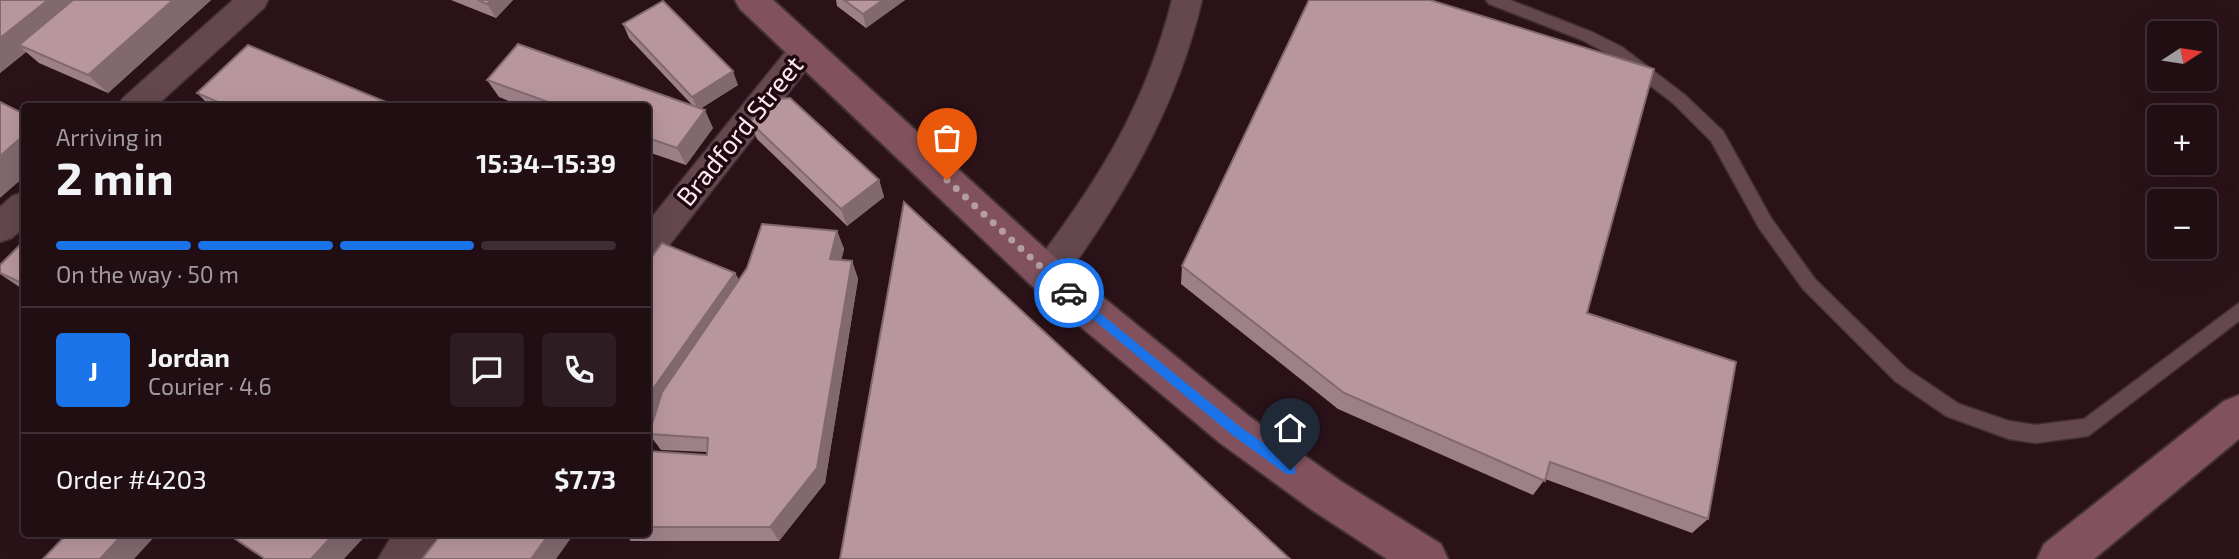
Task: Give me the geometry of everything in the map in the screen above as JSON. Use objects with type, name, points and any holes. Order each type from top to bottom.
[{"type":"street","points":[[138,103],[253,0]]},
{"type":"street","points":[[752,0],[1047,275],[1235,430],[1327,496],[1426,559]]},
{"type":"street","points":[[1047,275],[1088,221],[1128,158],[1160,92],[1181,30],[1187,0]]},
{"type":"street","name":"Bradford Street","points":[[651,243],[806,48]]},
{"type":"street","points":[[0,228],[21,208]]},
{"type":"street","points":[[2059,559],[2118,515],[2192,450],[2239,414]]},
{"type":"street","points":[[398,559],[416,537]]},
{"type":"lane","points":[[1494,0],[1597,41],[1641,69],[1679,99],[1717,136],[1765,223],[1809,284],[1901,375],[1953,410],[2009,430],[2035,434],[2088,427],[2239,311]]},
{"type":"building","points":[[0,0],[48,0],[0,38]]},
{"type":"building","points":[[73,0],[173,0],[88,75],[19,45]]},
{"type":"building","points":[[844,0],[883,0],[863,14]]},
{"type":"building","points":[[1309,0],[1430,0],[1654,69],[1587,313],[1736,362],[1708,519],[1550,462],[1545,481],[1344,393],[1182,266]]},
{"type":"building","points":[[663,1],[733,71],[692,97],[623,24]]},
{"type":"building","points":[[518,44],[705,110],[677,148],[651,139],[651,103],[551,103],[487,80]]},
{"type":"building","points":[[248,45],[388,103],[220,103],[197,93]]},
{"type":"building","points":[[790,98],[879,180],[841,209],[750,122],[768,100]]},
{"type":"building","points":[[0,102],[21,112],[21,138],[0,156]]},
{"type":"building","points":[[904,202],[1290,559],[840,559]]},
{"type":"building","points":[[762,224],[837,231],[830,259],[852,261],[817,468],[770,527],[651,527],[651,451],[707,455],[708,438],[651,434],[662,392],[747,268]]},
{"type":"building","points":[[662,243],[735,273],[651,392],[651,258]]},
{"type":"building","points":[[21,244],[21,283],[0,273],[0,265]]},
{"type":"building","points":[[64,537],[120,537],[100,559],[43,559]]},
{"type":"building","points":[[232,537],[331,537],[311,559],[265,559]]},
{"type":"building","points":[[439,537],[547,537],[531,559],[422,559]]},
{"type":"way so far","points":[[947,180],[1069,293]]},
{"type":"route","points":[[1069,293],[1235,430],[1290,470]]}]
